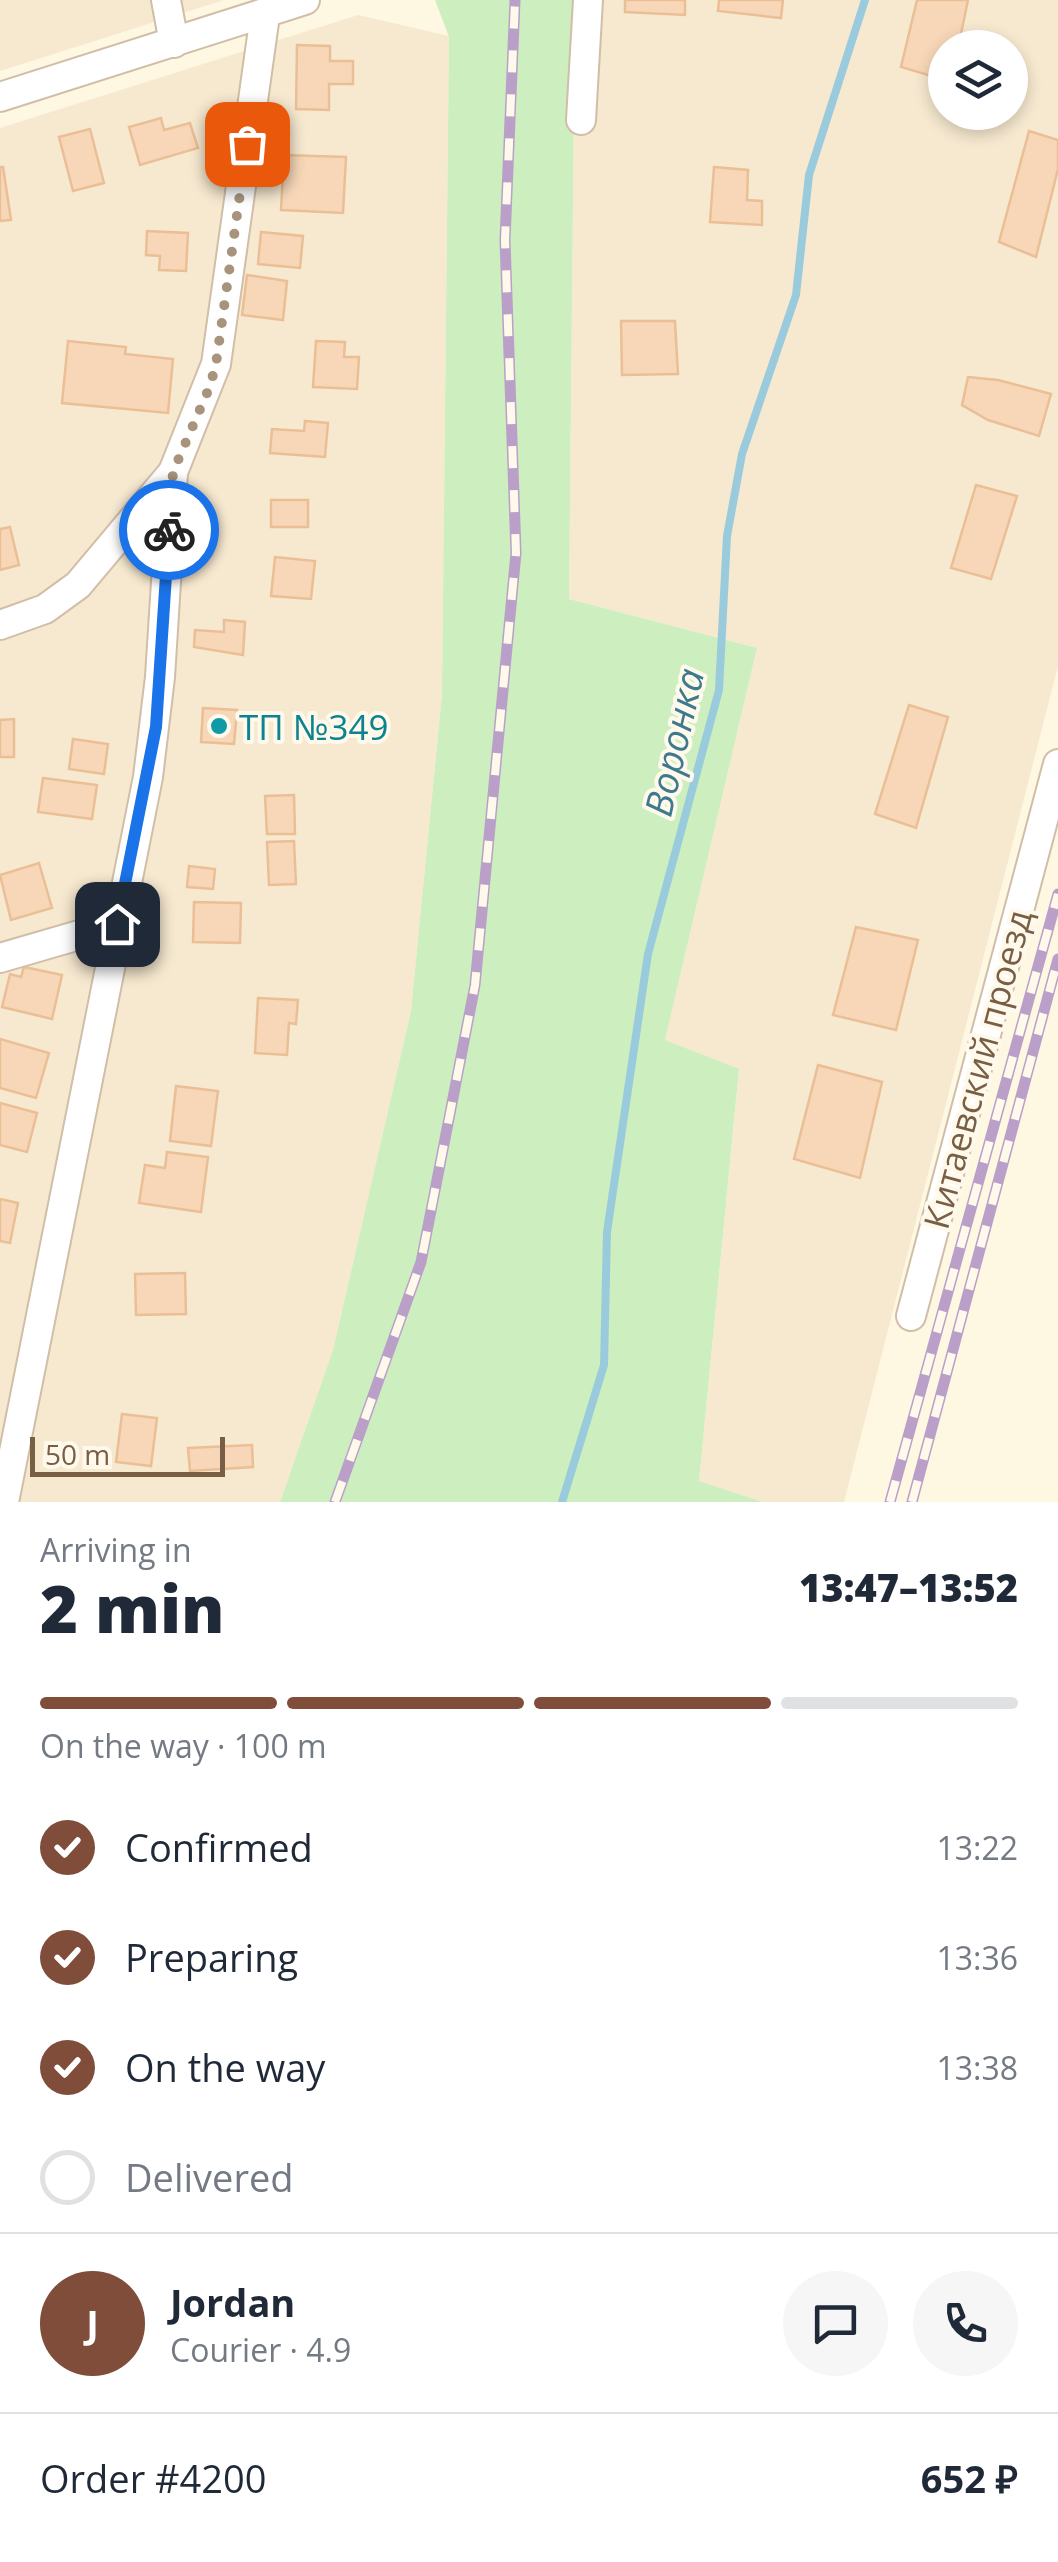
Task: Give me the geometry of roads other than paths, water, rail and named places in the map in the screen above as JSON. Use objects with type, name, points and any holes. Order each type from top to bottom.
[{"type":"street","points":[[166,0],[174,43]]},
{"type":"street","points":[[0,97],[305,0]]},
{"type":"street","points":[[581,120],[588,0]]},
{"type":"street","points":[[0,625],[45,609],[78,585],[173,472],[216,364],[265,15]]},
{"type":"street","points":[[4,1502],[156,727],[173,472]]},
{"type":"street","name":"Китаевский проезд","points":[[911,1316],[1058,764]]},
{"type":"street","points":[[0,958],[117,924]]},
{"type":"waterway","name":"Воронка","points":[[562,1502],[604,1365],[607,1232],[648,954],[719,690],[727,536],[742,454],[796,295],[809,175],[865,0]]},
{"type":"railway","points":[[335,1502],[421,1262],[475,985],[516,553],[505,240],[515,0]]},
{"type":"railway","points":[[890,1502],[1058,894]]},
{"type":"railway","points":[[912,1502],[1058,959]]},
{"type":"place","name":"ТП №349","points":[[219,726]]}]
